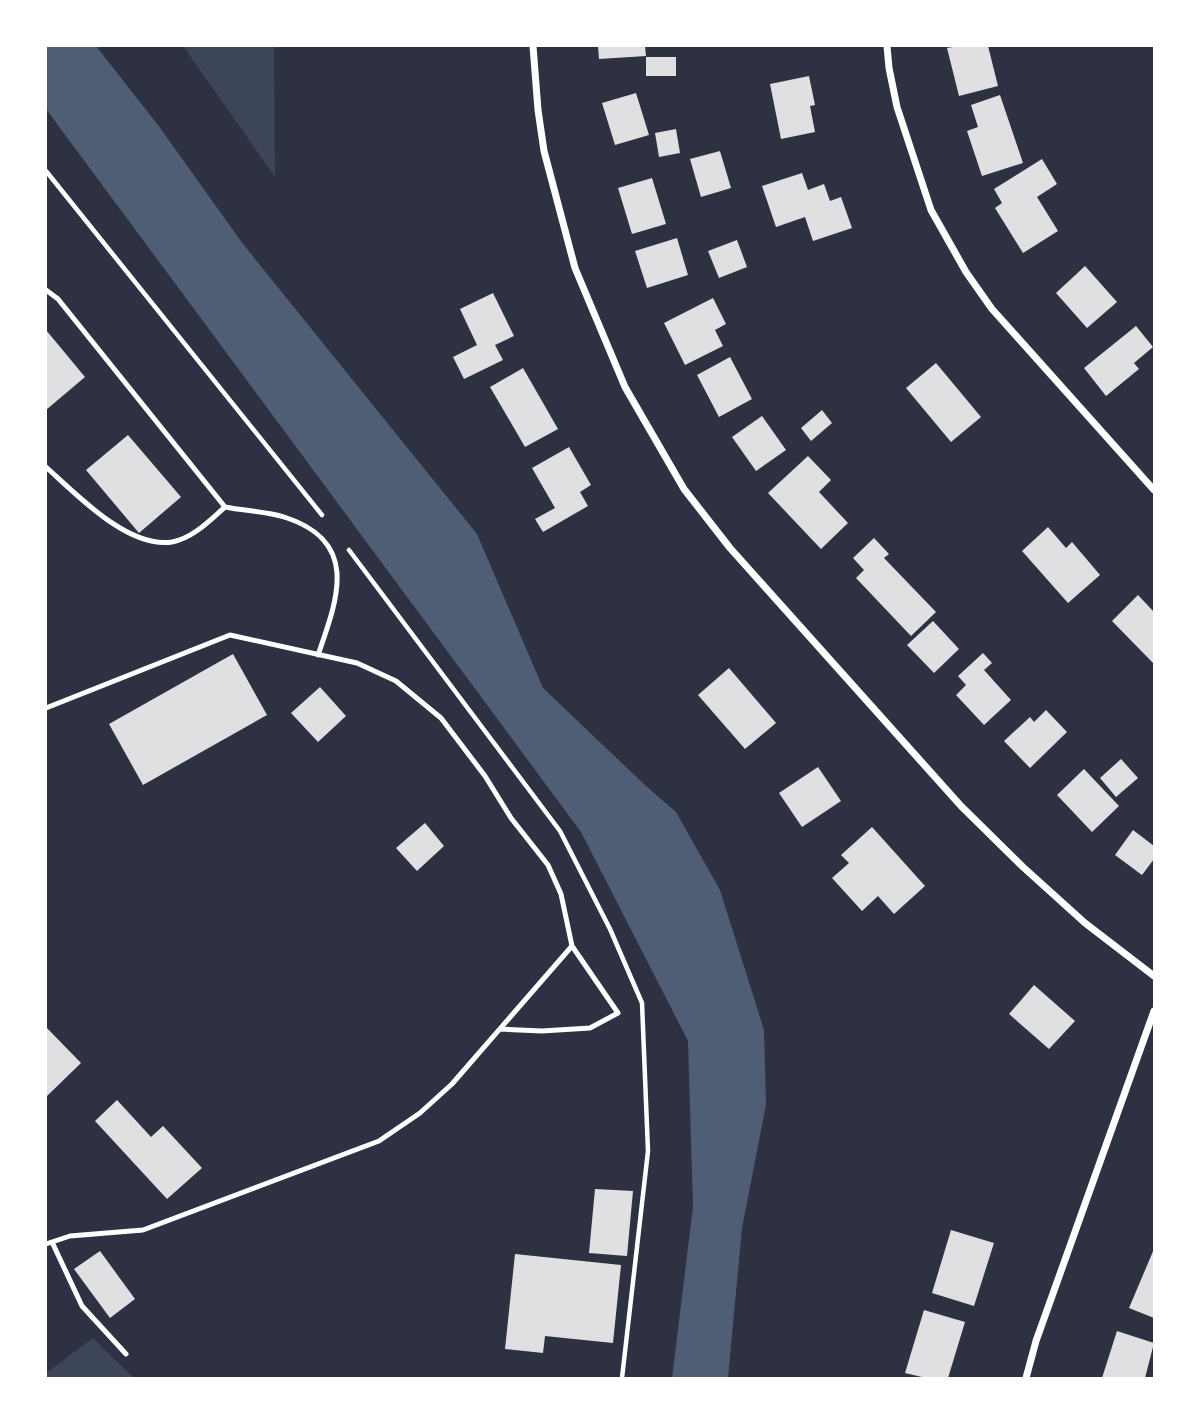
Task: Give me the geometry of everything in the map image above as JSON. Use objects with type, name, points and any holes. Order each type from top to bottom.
[{"type":"street","points":[[533,46],[544,151],[575,268],[625,387],[684,489],[730,548],[961,806],[1085,923],[1154,976]]},
{"type":"street","points":[[887,46],[897,107],[931,210],[966,272],[992,309],[1154,490]]},
{"type":"street","points":[[1026,1378],[1036,1341],[1154,1011]]},
{"type":"lane","points":[[46,290],[58,299],[225,507],[282,516],[310,529],[332,548],[338,575],[334,611],[318,655]]},
{"type":"lane","points":[[46,467],[100,515],[136,537],[171,542],[198,531],[225,507]]},
{"type":"lane","points":[[46,708],[230,635],[357,663],[396,681],[441,718],[485,776],[511,818],[548,865],[561,894],[572,946],[618,1013],[590,1028],[500,1030]]},
{"type":"lane","points":[[126,1354],[82,1306],[49,1243],[70,1236],[143,1230],[379,1141],[428,1106],[452,1084],[572,946]]},
{"type":"shaded area","points":[[46,46],[96,46],[158,125],[243,244],[477,534],[543,688],[676,812],[720,890],[764,1030],[766,1105],[742,1228],[728,1378],[672,1378],[693,1207],[688,1041],[581,832],[46,109]]},
{"type":"shaded area","points":[[183,46],[274,46],[275,177]]},
{"type":"shaded area","points":[[93,1338],[134,1378],[46,1378],[46,1373]]},
{"type":"building","points":[[598,46],[645,46],[646,56],[599,59]]},
{"type":"building","points":[[988,46],[998,86],[959,96],[947,48]]},
{"type":"building","points":[[646,57],[676,57],[676,76],[646,76]]},
{"type":"building","points":[[809,76],[815,105],[810,106],[815,132],[781,139],[770,84]]},
{"type":"building","points":[[636,93],[649,135],[615,145],[602,103]]},
{"type":"building","points":[[1000,95],[1023,163],[982,176],[967,131],[978,127],[971,105]]},
{"type":"building","points":[[676,129],[680,153],[659,157],[655,133]]},
{"type":"building","points":[[720,151],[731,188],[701,197],[690,159]]},
{"type":"building","points":[[1042,159],[1057,184],[1037,197],[1058,231],[1023,253],[995,208],[1002,203],[994,189]]},
{"type":"building","points":[[802,173],[808,190],[824,184],[830,201],[841,197],[852,228],[813,241],[805,217],[776,227],[762,186]]},
{"type":"building","points":[[652,178],[666,224],[632,234],[618,188]]},
{"type":"building","points":[[677,238],[688,275],[647,288],[635,251]]},
{"type":"building","points":[[737,240],[747,267],[719,278],[708,251]]},
{"type":"building","points":[[1085,266],[1117,302],[1087,328],[1056,293]]},
{"type":"building","points":[[493,293],[514,336],[495,345],[503,360],[464,379],[453,357],[477,345],[460,309]]},
{"type":"building","points":[[713,298],[726,324],[715,330],[723,346],[685,365],[664,323]]},
{"type":"building","points":[[1136,326],[1153,347],[1134,363],[1139,369],[1106,396],[1084,368]]},
{"type":"building","points":[[46,330],[85,377],[46,410]]},
{"type":"building","points":[[730,357],[752,399],[719,417],[697,375]]},
{"type":"building","points":[[936,363],[981,417],[951,442],[906,388]]},
{"type":"building","points":[[523,368],[558,429],[525,447],[490,387]]},
{"type":"building","points":[[822,410],[832,423],[811,441],[801,428]]},
{"type":"building","points":[[762,416],[786,450],[756,471],[732,437]]},
{"type":"building","points":[[128,435],[181,497],[139,533],[86,470]]},
{"type":"building","points":[[569,447],[591,485],[580,492],[588,506],[543,532],[535,519],[555,508],[532,468]]},
{"type":"building","points":[[808,456],[831,480],[819,492],[848,523],[821,549],[768,493]]},
{"type":"building","points":[[1048,527],[1066,548],[1072,542],[1100,575],[1068,603],[1022,551]]},
{"type":"building","points":[[874,538],[889,554],[884,558],[936,612],[911,636],[856,578],[864,570],[853,558]]},
{"type":"building","points":[[1138,595],[1154,612],[1154,664],[1112,621]]},
{"type":"building","points":[[933,621],[959,649],[934,673],[907,645]]},
{"type":"building","points":[[983,653],[992,663],[984,670],[1011,700],[984,725],[956,695],[966,685],[958,676]]},
{"type":"building","points":[[233,654],[267,715],[143,785],[109,724]]},
{"type":"building","points":[[729,668],[776,723],[745,749],[698,695]]},
{"type":"building","points":[[320,687],[346,716],[318,742],[291,713]]},
{"type":"building","points":[[1046,710],[1067,732],[1030,768],[1004,741],[1030,717],[1034,722]]},
{"type":"building","points":[[1121,759],[1138,778],[1116,797],[1100,778]]},
{"type":"building","points":[[818,767],[841,801],[802,827],[779,793]]},
{"type":"building","points":[[1084,769],[1119,806],[1092,832],[1057,795]]},
{"type":"building","points":[[425,823],[444,846],[417,871],[396,848]]},
{"type":"building","points":[[872,827],[925,886],[894,914],[878,896],[862,911],[832,878],[849,863],[841,855]]},
{"type":"building","points":[[1133,830],[1154,846],[1154,859],[1142,875],[1115,855]]},
{"type":"building","points":[[1034,985],[1075,1021],[1049,1049],[1009,1014]]},
{"type":"building","points":[[46,1027],[81,1063],[46,1097]]},
{"type":"building","points":[[117,1100],[151,1137],[163,1126],[202,1168],[167,1199],[95,1121]]},
{"type":"building","points":[[595,1189],[633,1191],[627,1256],[589,1253]]},
{"type":"building","points":[[951,1230],[994,1243],[974,1306],[932,1293]]},
{"type":"building","points":[[1154,1249],[1154,1318],[1129,1308]]},
{"type":"building","points":[[100,1251],[135,1299],[110,1318],[74,1269]]},
{"type":"building","points":[[515,1254],[621,1265],[613,1343],[545,1336],[543,1353],[505,1349]]},
{"type":"building","points":[[924,1310],[965,1322],[948,1378],[926,1378],[905,1373]]},
{"type":"building","points":[[1117,1331],[1154,1343],[1145,1378],[1102,1378]]}]
